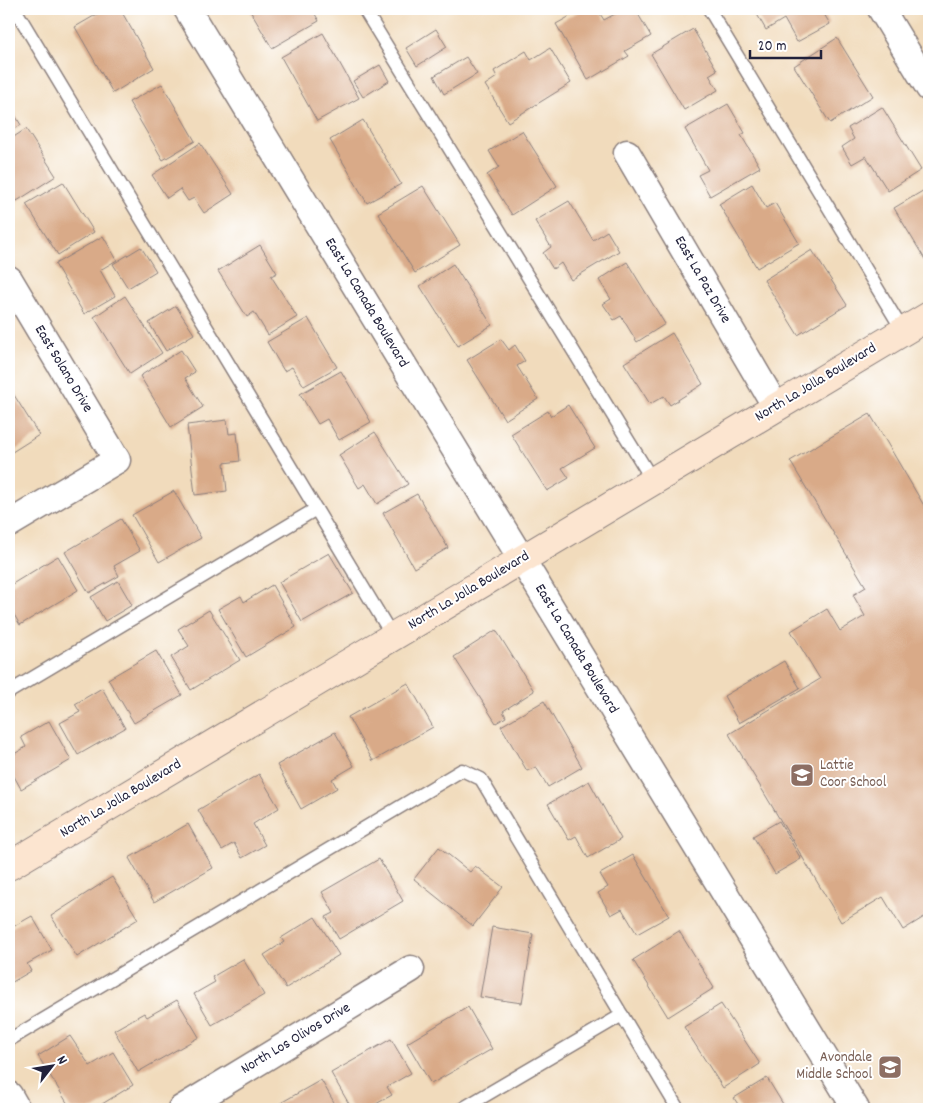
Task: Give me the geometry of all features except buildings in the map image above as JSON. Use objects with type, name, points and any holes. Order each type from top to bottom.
[{"type":"street","name":"East La Canada Boulevard","points":[[187,9],[856,1109]]},
{"type":"street","points":[[881,9],[929,88]]},
{"type":"street","name":"East La Paz Drive","points":[[627,153],[776,406]]},
{"type":"street","name":"East Solano Drive","points":[[9,279],[118,460],[9,524]]},
{"type":"street","name":"North La Jolla Boulevard","points":[[9,866],[929,316]]},
{"type":"street","name":"North Los Olivos Drive","points":[[181,1109],[411,970]]},
{"type":"street","points":[[9,1095],[17,1109]]},
{"type":"lane","points":[[15,9],[393,637]]},
{"type":"lane","points":[[364,9],[653,481]]},
{"type":"lane","points":[[709,9],[903,331]]},
{"type":"lane","points":[[9,692],[316,509]]},
{"type":"lane","points":[[9,1040],[462,770],[481,779],[678,1109]]},
{"type":"lane","points":[[462,1109],[622,1014]]},
{"type":"place","name":"Lattie Coor School","points":[[802,775]]},
{"type":"place","name":"Avondale Middle School","points":[[890,1067]]}]
